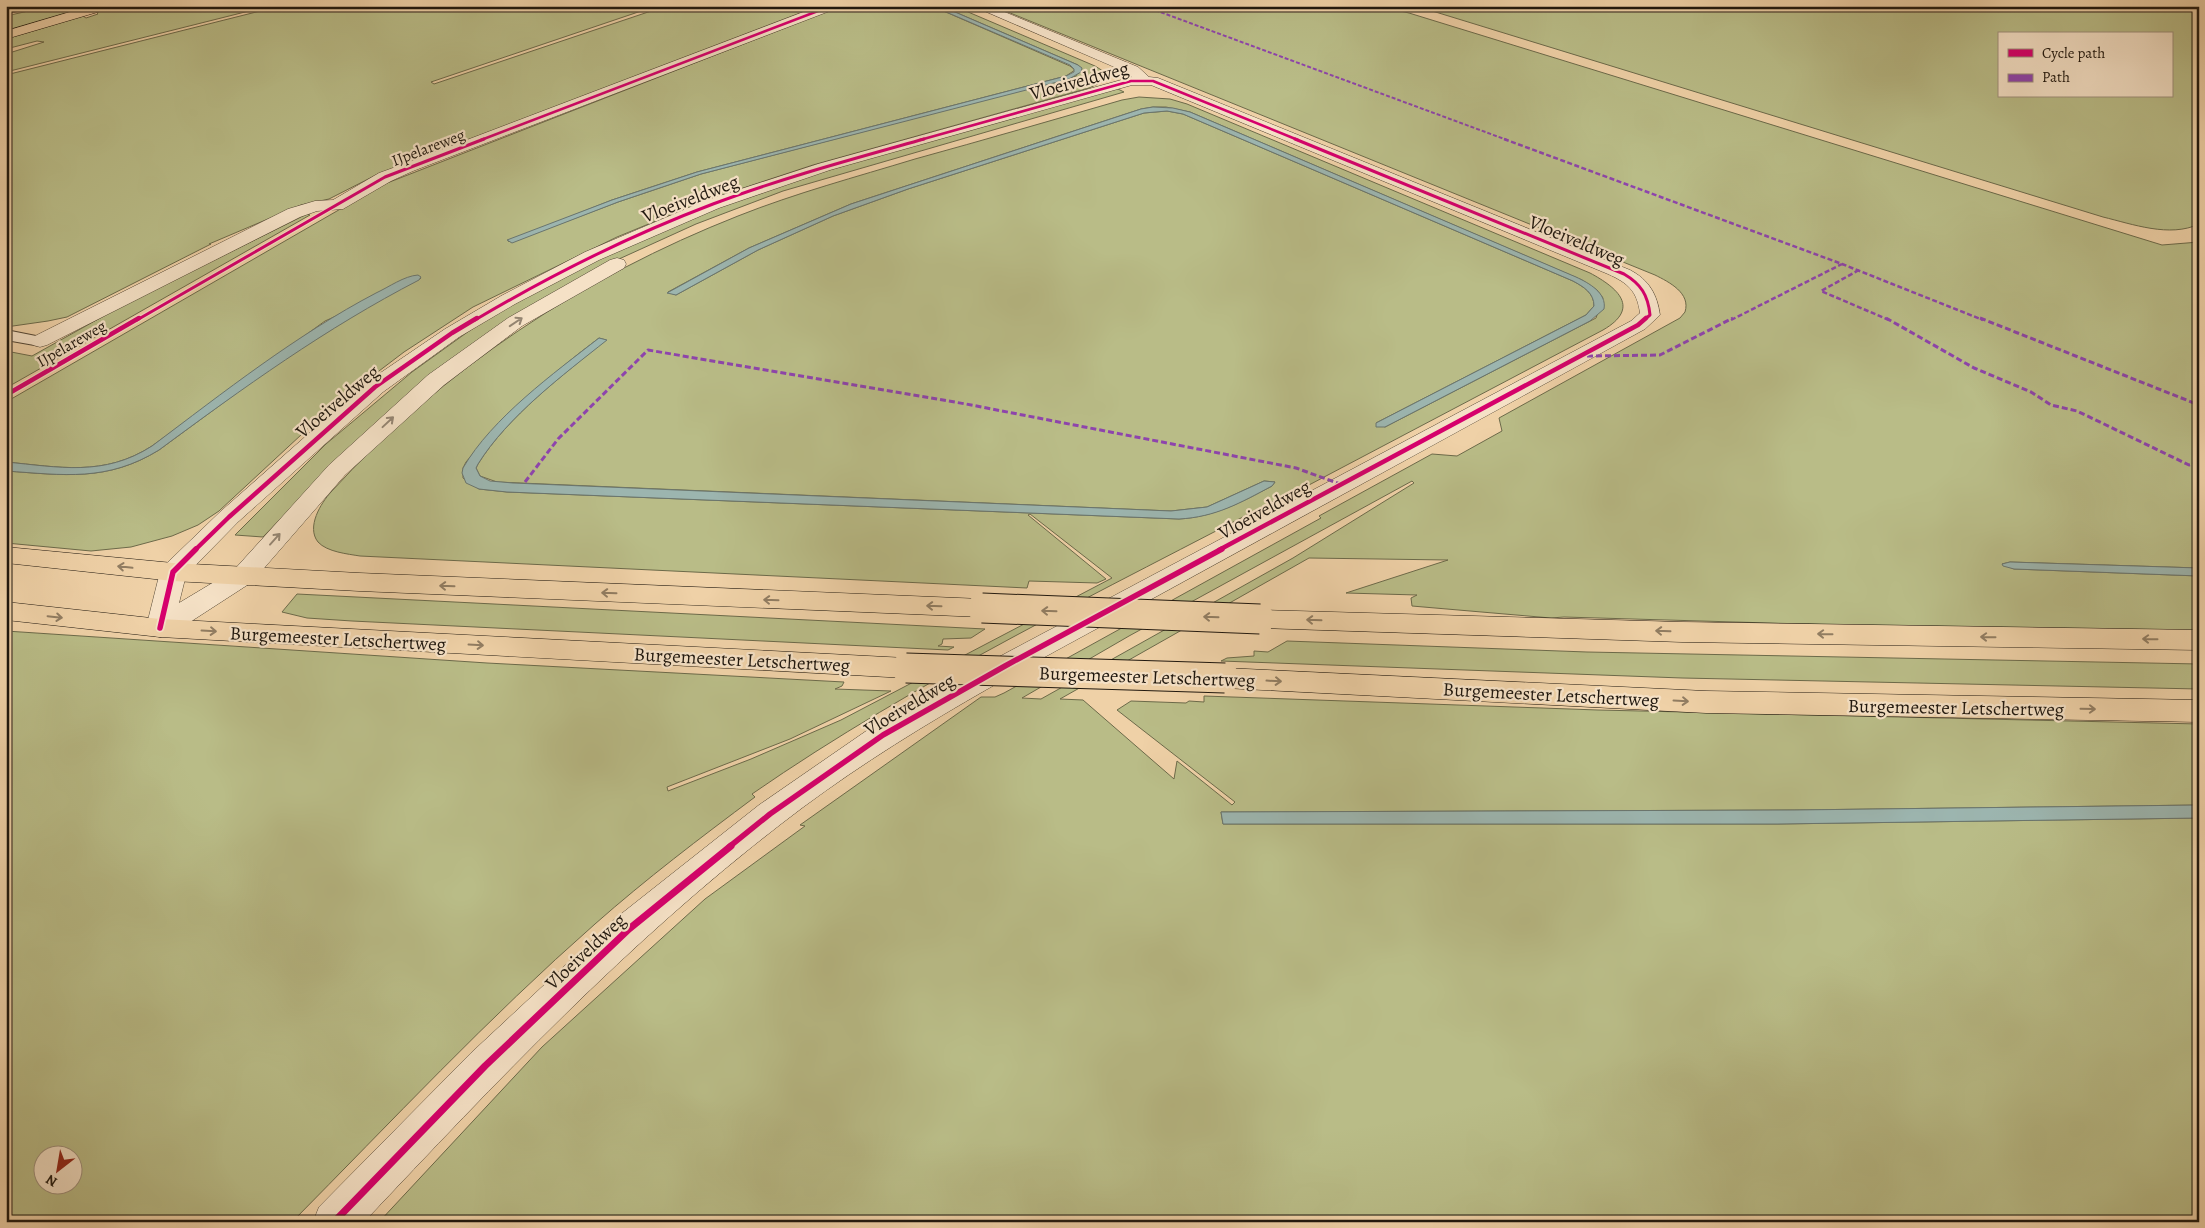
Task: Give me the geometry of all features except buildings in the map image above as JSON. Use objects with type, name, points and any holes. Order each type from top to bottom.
[{"type":"main road","points":[[6,10],[24,6]]},
{"type":"main road","points":[[6,35],[104,6]]},
{"type":"main road","points":[[6,555],[173,572],[359,582],[1260,619],[1682,632],[2199,640]]},
{"type":"main road","name":"Burgemeester Letschertweg","points":[[6,611],[160,628],[906,668],[1225,678],[1706,702],[2199,711]]},
{"type":"street","name":"IJpelareweg","points":[[40,341],[294,213],[315,206],[337,205],[367,187],[400,171],[831,6]]},
{"type":"street","points":[[979,6],[1133,70],[1143,80]]},
{"type":"street","name":"Vloeiveldweg","points":[[173,572],[229,517],[375,387],[452,332],[592,256],[682,216],[779,181],[1098,89],[1143,80],[1153,81],[1622,274],[1643,287],[1649,302],[1650,315],[1638,325],[1005,666],[883,735],[770,814],[629,929],[485,1066],[334,1222]]},
{"type":"street","name":"Vloeiveldweg","points":[[160,628],[243,576],[337,470],[436,380],[515,322],[608,268],[710,222],[790,192],[1114,97],[1158,88],[1174,90]]},
{"type":"street","points":[[160,628],[173,572]]},
{"type":"lane","name":"IJpelareweg","points":[[6,335],[40,341]]},
{"type":"green space","points":[[51,6],[93,6],[6,31],[6,16]]},
{"type":"green space","points":[[117,6],[144,6],[139,9],[141,10],[155,6],[269,6],[6,72],[6,54],[44,42],[37,41],[6,49],[6,39],[83,16],[86,18],[98,14],[96,12]]},
{"type":"green space","points":[[280,6],[656,6],[431,82],[434,84],[666,6],[821,6],[378,174],[329,199],[301,205],[209,244],[211,244],[67,317],[6,327],[6,75]]},
{"type":"green space","points":[[841,6],[932,6],[1070,66],[1075,70],[1066,76],[697,172],[612,200],[508,241],[512,242],[618,202],[701,174],[1076,76],[1080,67],[1078,65],[941,6],[954,6],[1095,66],[1103,71],[1105,76],[1098,84],[1089,88],[813,165],[707,200],[617,237],[473,307],[404,352],[329,409],[219,511],[198,525],[172,536],[131,547],[91,551],[6,543],[6,471],[66,475],[85,474],[103,472],[140,460],[159,450],[272,367],[370,305],[421,278],[325,321],[152,446],[134,456],[116,462],[81,468],[6,462],[6,402],[382,185]]},
{"type":"green space","points":[[993,6],[1380,6],[1409,13],[2162,245],[2199,242],[2199,568],[2010,562],[2002,564],[2014,569],[2199,576],[2199,633],[1551,618],[1412,606],[1411,598],[1417,595],[1346,593],[1448,560],[1309,558],[1060,699],[1083,700],[1174,779],[1177,761],[1232,805],[1235,802],[1117,710],[1131,701],[1204,702],[1204,696],[1598,710],[2199,724],[2199,805],[1795,810],[1221,812],[1223,824],[1778,824],[2199,818],[2199,1222],[379,1222],[542,1047],[705,899],[805,826],[800,825],[981,697],[995,697],[1004,693],[1321,518],[1319,516],[1432,454],[1457,456],[1502,431],[1499,418],[1680,318],[1685,312],[1685,299],[1678,289],[1655,275]],"holes":[[[1412,481],[1414,483],[1293,558],[1041,699],[1022,698],[1129,636]]]},
{"type":"green space","points":[[1416,6],[2199,6],[2199,224],[2176,230],[2138,226],[2103,217]]},
{"type":"green space","points":[[1114,87],[1124,92],[783,191],[696,224],[619,259],[571,284],[323,475],[263,537],[235,535],[326,444],[412,372],[469,331],[579,266],[757,191]]},
{"type":"green space","points":[[1139,97],[1170,99],[1187,104],[1590,273],[1609,285],[1616,292],[1623,306],[1621,314],[1603,330],[1290,495],[1287,494],[1281,497],[1079,602],[945,674],[815,752],[752,794],[755,797],[634,891],[516,996],[292,1222],[6,1222],[6,631],[487,663],[844,682],[842,686],[835,689],[891,691],[790,739],[667,787],[668,791],[751,759],[841,720],[1112,578],[1030,514],[1028,515],[1106,579],[1097,583],[1029,581],[1027,588],[360,556],[327,548],[318,542],[315,536],[314,522],[323,502],[374,447],[468,367],[518,331],[571,298],[681,240],[782,200],[915,159],[1122,100]],"holes":[[[1166,107],[1190,112],[1582,280],[1597,290],[1603,298],[1596,318],[1385,427],[1376,423],[1586,315],[1594,306],[1592,297],[1584,288],[1573,281],[1183,114],[1167,111],[1144,113],[908,189],[833,216],[758,250],[676,295],[668,292],[749,248],[851,204],[1141,109]],[[599,338],[606,340],[537,397],[490,446],[476,468],[480,476],[497,482],[1171,511],[1207,507],[1264,481],[1275,482],[1272,486],[1250,498],[1227,508],[1192,518],[1179,519],[507,492],[479,489],[463,478],[463,468],[466,462],[512,411]]]},
{"type":"green space","points":[[307,214],[310,215],[6,388],[6,351],[32,356],[118,308]]},
{"type":"green space","points":[[297,594],[985,629],[971,638],[943,639],[942,644],[938,646],[954,647],[948,650],[352,621],[307,618],[282,612]]},
{"type":"green space","points":[[1287,641],[1587,652],[2199,664],[2199,689],[1682,678],[1221,661],[1227,658],[1254,656],[1254,651],[1268,652]]},
{"type":"water","points":[[932,6],[941,6],[1078,65],[1082,68],[1081,72],[1069,79],[701,174],[618,202],[512,243],[507,240],[612,200],[697,172],[1066,76],[1074,72],[1070,65]]},
{"type":"water","points":[[1153,107],[1173,108],[1190,112],[1576,277],[1600,293],[1603,298],[1604,309],[1590,321],[1385,427],[1376,427],[1376,423],[1586,315],[1594,306],[1592,297],[1584,288],[1573,281],[1183,114],[1167,111],[1144,113],[908,189],[833,216],[758,250],[676,295],[667,293],[749,248],[851,204],[1141,109]]},
{"type":"water","points":[[418,275],[421,277],[419,280],[318,339],[222,404],[159,450],[140,460],[103,472],[85,474],[66,475],[6,471],[6,462],[81,468],[99,466],[134,456],[152,446],[233,385],[317,327],[397,282],[407,277]]},
{"type":"water","points":[[599,338],[607,340],[537,397],[490,446],[476,468],[480,476],[490,481],[513,483],[1171,511],[1207,507],[1264,481],[1275,482],[1272,486],[1227,508],[1192,518],[1179,519],[507,492],[479,489],[466,483],[462,473],[463,468],[475,449],[490,432],[525,397]]},
{"type":"water","points":[[2010,562],[2199,568],[2199,576],[2014,569],[2002,564]]},
{"type":"water","points":[[2199,805],[2199,818],[1778,824],[1223,824],[1221,812],[1795,810]]},
{"type":"marked path","points":[[1144,6],[1842,264],[2199,405]]},
{"type":"marked path","points":[[1587,356],[1660,355],[1842,264]]},
{"type":"marked path","points":[[1859,270],[1821,291],[1892,321],[1974,368],[2031,392],[2051,405],[2077,411],[2189,465],[2199,463]]},
{"type":"marked path","points":[[525,482],[558,439],[648,350],[966,404],[1296,468],[1340,484]]},
{"type":"cycle path","points":[[6,395],[385,177],[831,6]]},
{"type":"cycle path","points":[[160,628],[173,572],[229,517],[375,387],[452,333],[508,300],[592,256],[713,204],[824,167],[1131,81],[1153,81],[1624,274],[1642,288],[1649,304],[1650,315],[1638,325],[1005,666],[883,735],[770,814],[629,929],[485,1066],[334,1222]]}]
